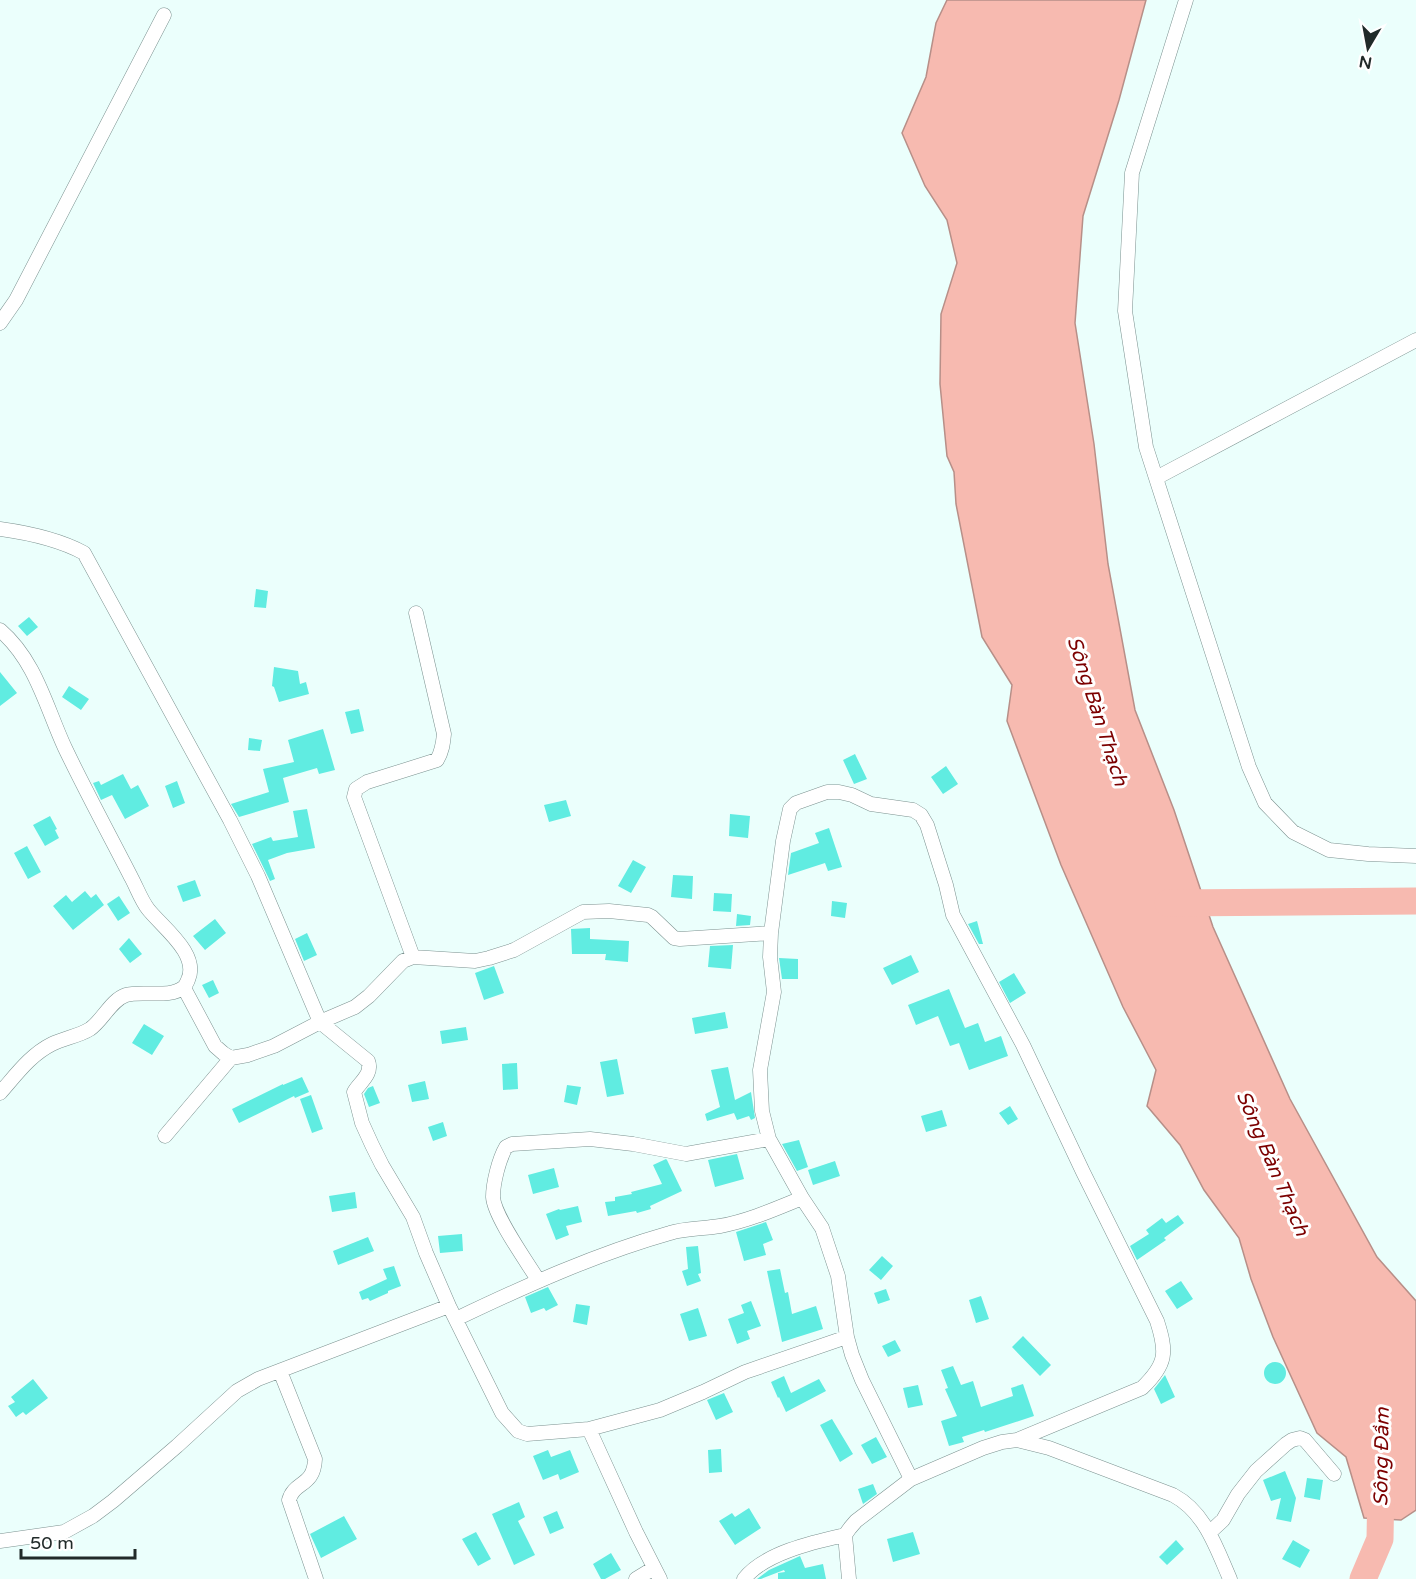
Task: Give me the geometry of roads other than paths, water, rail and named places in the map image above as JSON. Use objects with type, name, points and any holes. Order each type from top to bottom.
[{"type":"street","points":[[1186,0],[1132,172],[1125,311],[1146,447],[1249,767],[1265,803],[1293,832],[1329,850],[1416,856]]},
{"type":"street","points":[[0,323],[16,300],[164,15]]},
{"type":"street","points":[[1156,478],[1416,340]]},
{"type":"street","points":[[0,530],[19,532],[63,543],[84,554],[244,848],[320,1022],[368,1061],[369,1072],[354,1092],[362,1123],[381,1165],[413,1217],[449,1306],[502,1413],[518,1431],[527,1434],[589,1429],[660,1410],[745,1372],[847,1337]]},
{"type":"street","points":[[413,957],[354,797],[356,789],[366,782],[437,760],[440,755],[444,734],[416,614]]},
{"type":"street","points":[[0,630],[10,639],[35,676],[64,746],[146,906],[178,941],[188,955],[190,965],[190,977],[184,987],[170,993],[144,993],[120,998],[91,1028],[53,1043],[29,1060],[0,1093]]},
{"type":"street","points":[[744,1579],[748,1573],[776,1556],[806,1544],[845,1534],[856,1521],[911,1479],[1002,1442],[1017,1440],[1142,1388],[1160,1368],[1163,1358],[1164,1342],[1157,1321],[1023,1045],[953,915],[927,825],[921,815],[913,810],[871,804],[852,795],[827,792],[796,803],[790,809],[783,841],[771,933],[770,957],[774,992],[760,1070],[762,1111],[769,1139],[802,1198],[822,1228],[838,1276],[847,1337],[862,1380],[911,1479]]},
{"type":"street","points":[[165,1136],[231,1058],[274,1046],[355,1007],[403,961],[413,957],[475,961],[489,958],[514,950],[583,912],[592,910],[648,915],[674,938],[680,939],[771,933]]},
{"type":"street","points":[[184,987],[215,1046],[231,1058]]},
{"type":"street","points":[[538,1280],[504,1224],[493,1197],[499,1163],[506,1147],[512,1144],[590,1139],[686,1154],[769,1139]]},
{"type":"street","points":[[456,1319],[538,1280],[669,1233],[722,1226],[755,1217],[802,1198]]},
{"type":"street","points":[[0,1541],[64,1532],[78,1525],[113,1501],[237,1390],[258,1378],[449,1306]]},
{"type":"street","points":[[280,1371],[315,1459],[315,1467],[310,1478],[293,1491],[289,1500],[316,1579]]},
{"type":"street","points":[[589,1429],[657,1574],[636,1579]]},
{"type":"street","points":[[1209,1533],[1222,1520],[1256,1471],[1292,1440],[1300,1438],[1305,1440],[1334,1474]]},
{"type":"street","points":[[1017,1440],[1048,1448],[1184,1501],[1209,1533],[1230,1579]]},
{"type":"street","points":[[845,1534],[849,1579]]},
{"type":"water","name":"Sông Bàn Thạch","points":[[947,0],[1146,0],[1119,100],[1083,216],[1075,323],[1094,444],[1108,564],[1135,710],[1174,810],[1213,927],[1290,1099],[1377,1257],[1416,1301],[1416,1510],[1401,1520],[1364,1518],[1346,1457],[1317,1433],[1273,1337],[1251,1279],[1239,1238],[1204,1190],[1180,1145],[1147,1106],[1156,1070],[1123,1007],[1061,865],[1007,721],[1012,685],[982,637],[956,504],[954,472],[947,456],[940,384],[941,314],[957,263],[947,220],[925,186],[902,133],[926,77],[936,23]]},
{"type":"waterway","points":[[1168,903],[1416,901]]},
{"type":"waterway","name":"Sông Đầm","points":[[1363,1579],[1380,1539],[1381,1482]]}]
